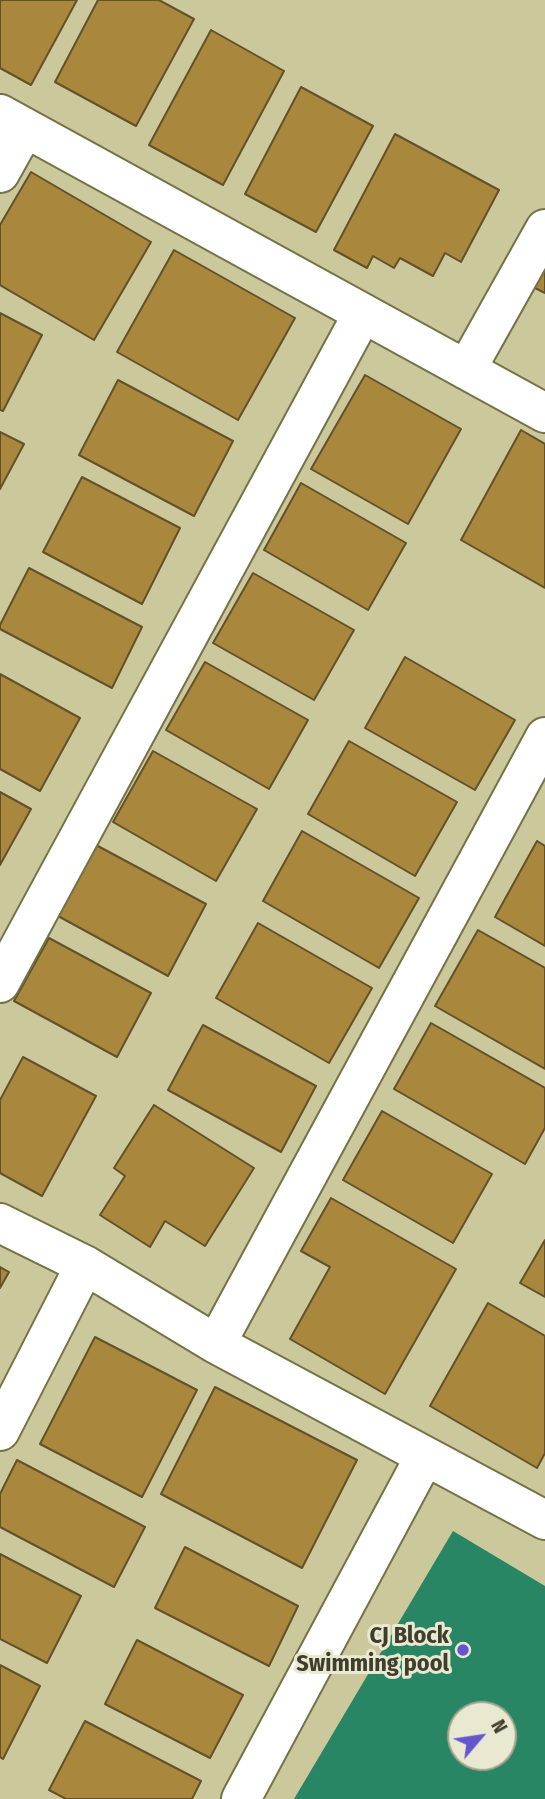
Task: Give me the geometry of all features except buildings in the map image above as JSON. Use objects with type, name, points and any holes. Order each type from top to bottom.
[{"type":"street","points":[[0,173],[12,121],[545,413]]},
{"type":"street","points":[[466,370],[545,229]]},
{"type":"street","points":[[0,984],[363,313]]},
{"type":"street","points":[[216,1344],[545,737]]},
{"type":"street","points":[[0,1223],[85,1265],[216,1344],[545,1520]]},
{"type":"street","points":[[0,1431],[85,1265]]},
{"type":"street","points":[[241,1799],[425,1456]]},
{"type":"shaded area","name":"CJ Block Swimming pool","points":[[453,1531],[545,1586],[545,1799],[294,1799]]},
{"type":"place","name":"CJ Block Swimming pool","points":[[463,1650]]}]
